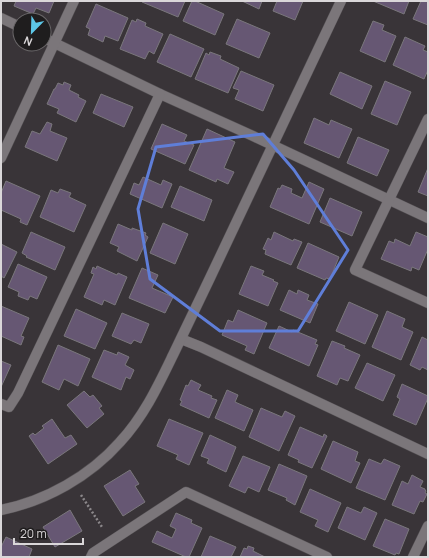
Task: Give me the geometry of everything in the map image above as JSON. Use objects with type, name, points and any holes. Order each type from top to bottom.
[{"type":"street","points":[[1,158],[74,1]]},
{"type":"street","points":[[1,510],[17,507],[39,499],[60,489],[82,475],[102,460],[116,446],[150,402],[341,1]]},
{"type":"street","points":[[1,18],[12,23]]},
{"type":"street","points":[[54,43],[160,94],[428,218]]},
{"type":"street","points":[[1,404],[9,407],[18,393],[160,94]]},
{"type":"street","points":[[428,119],[355,270],[428,303]]},
{"type":"street","points":[[181,339],[208,350],[428,454]]},
{"type":"street","points":[[91,557],[93,553],[186,492],[326,557]]},
{"type":"street","points":[[413,557],[428,526]]},
{"type":"path","points":[[80,493],[111,541]]},
{"type":"highlighted area","points":[[263,134],[294,170],[348,250],[298,331],[220,331],[150,279],[138,209],[156,147]]},
{"type":"building","points":[[16,1],[54,1],[49,12],[36,8],[34,12],[28,12],[14,6]]},
{"type":"building","points":[[142,1],[185,1],[178,17]]},
{"type":"building","points":[[192,1],[224,14],[215,35],[183,21]]},
{"type":"building","points":[[242,1],[262,1],[259,9]]},
{"type":"building","points":[[277,1],[303,1],[295,20],[273,11]]},
{"type":"building","points":[[373,1],[409,1],[404,14]]},
{"type":"building","points":[[421,1],[428,1],[428,25],[413,19]]},
{"type":"building","points":[[96,4],[128,18],[118,41],[105,36],[103,42],[88,35],[90,29],[86,27]]},
{"type":"building","points":[[137,19],[146,23],[145,26],[163,34],[154,54],[149,51],[145,59],[120,49],[132,20],[136,22]]},
{"type":"building","points":[[237,19],[270,33],[259,58],[226,44]]},
{"type":"building","points":[[373,21],[384,25],[382,30],[396,36],[385,62],[360,51]]},
{"type":"building","points":[[170,34],[204,49],[191,77],[157,62]]},
{"type":"building","points":[[405,37],[425,46],[423,50],[428,52],[428,70],[424,79],[393,65]]},
{"type":"building","points":[[210,52],[221,56],[220,59],[239,68],[228,93],[195,79],[206,53],[209,55]]},
{"type":"building","points":[[241,71],[274,85],[263,111],[235,99],[239,90],[233,88]]},
{"type":"building","points":[[340,72],[372,86],[362,109],[330,94]]},
{"type":"building","points":[[385,81],[411,92],[397,125],[371,114]]},
{"type":"building","points":[[64,82],[71,85],[69,90],[79,95],[78,97],[86,101],[76,122],[57,113],[59,109],[47,104],[58,83],[63,85]]},
{"type":"building","points":[[101,94],[133,107],[124,127],[93,113]]},
{"type":"building","points":[[314,118],[329,125],[331,120],[352,129],[339,158],[304,143]]},
{"type":"building","points":[[47,122],[52,124],[50,131],[67,138],[57,161],[25,147],[32,131],[40,134]]},
{"type":"building","points":[[162,124],[187,135],[184,141],[194,145],[185,164],[151,149]]},
{"type":"building","points":[[207,129],[235,142],[224,168],[234,172],[228,184],[217,179],[216,182],[189,170]]},
{"type":"building","points":[[358,137],[389,150],[377,176],[347,163]]},
{"type":"building","points":[[428,168],[428,196],[418,192]]},
{"type":"building","points":[[143,177],[161,185],[163,180],[172,184],[162,208],[130,194],[134,183],[139,185]]},
{"type":"building","points":[[6,181],[40,196],[27,225],[20,222],[21,219],[1,210],[1,193]]},
{"type":"building","points":[[309,182],[324,189],[309,224],[270,207],[278,188],[280,189],[282,185],[292,189],[291,193],[302,198]]},
{"type":"building","points":[[180,186],[212,200],[204,221],[171,207]]},
{"type":"building","points":[[60,189],[71,193],[69,197],[86,205],[74,232],[40,217],[51,190],[58,193]]},
{"type":"building","points":[[330,198],[362,212],[352,236],[320,222]]},
{"type":"building","points":[[163,223],[188,234],[175,264],[150,253]]},
{"type":"building","points":[[118,224],[132,230],[132,228],[146,233],[145,235],[148,237],[137,261],[117,251],[119,247],[110,243]]},
{"type":"building","points":[[31,232],[65,247],[55,270],[26,257],[27,256],[22,253]]},
{"type":"building","points":[[274,232],[293,241],[294,239],[302,242],[291,265],[265,254],[266,250],[263,249],[268,238],[271,240]]},
{"type":"building","points":[[416,232],[428,237],[428,249],[419,270],[412,267],[411,271],[381,259],[389,241],[394,243],[395,239],[410,246]]},
{"type":"building","points":[[308,243],[339,257],[330,279],[326,278],[325,280],[297,268]]},
{"type":"building","points":[[1,244],[17,252],[4,278],[1,276]]},
{"type":"building","points":[[18,264],[47,277],[37,299],[30,296],[28,300],[18,296],[19,292],[8,287]]},
{"type":"building","points":[[97,266],[117,275],[118,273],[127,277],[115,305],[104,300],[102,305],[84,297],[94,274],[91,273],[93,267],[96,269]]},
{"type":"building","points":[[251,266],[264,271],[262,275],[278,283],[268,306],[239,294]]},
{"type":"building","points":[[142,268],[158,275],[152,288],[173,297],[165,313],[129,298]]},
{"type":"building","points":[[289,290],[297,294],[298,290],[309,295],[307,300],[318,304],[310,323],[280,310]]},
{"type":"building","points":[[349,302],[378,315],[365,344],[336,331]]},
{"type":"building","points":[[1,306],[29,318],[21,336],[24,337],[21,345],[1,336]]},
{"type":"building","points":[[76,309],[107,323],[95,349],[64,336]]},
{"type":"building","points":[[238,310],[267,323],[254,354],[245,350],[247,346],[222,335],[228,320],[233,322]]},
{"type":"building","points":[[387,311],[405,319],[402,327],[413,332],[401,360],[372,347]]},
{"type":"building","points":[[122,313],[149,324],[141,343],[134,340],[131,344],[112,336]]},
{"type":"building","points":[[279,326],[317,340],[315,344],[318,345],[309,366],[269,348]]},
{"type":"building","points":[[422,337],[428,340],[428,370],[422,367],[420,370],[410,365]]},
{"type":"building","points":[[332,341],[345,346],[344,348],[360,355],[348,381],[340,378],[337,385],[317,376]]},
{"type":"building","points":[[58,345],[90,359],[78,386],[64,379],[59,390],[42,382]]},
{"type":"building","points":[[104,350],[117,355],[118,352],[129,357],[125,365],[134,370],[130,379],[126,377],[121,390],[92,377]]},
{"type":"building","points":[[1,361],[11,365],[1,387]]},
{"type":"building","points":[[367,363],[395,375],[383,401],[355,388]]},
{"type":"building","points":[[191,380],[201,385],[198,390],[212,396],[211,398],[217,400],[209,418],[180,405],[182,401],[180,400],[186,385],[188,386]]},
{"type":"building","points":[[402,384],[428,396],[416,425],[393,415],[400,399],[397,397]]},
{"type":"building","points":[[227,390],[238,395],[235,402],[253,410],[244,431],[215,418]]},
{"type":"building","points":[[84,391],[90,397],[93,395],[102,406],[99,408],[104,414],[87,428],[67,405]]},
{"type":"building","points":[[261,408],[282,417],[285,411],[295,416],[279,451],[249,437]]},
{"type":"building","points":[[52,419],[65,438],[71,435],[77,444],[48,464],[29,436],[33,433],[35,435],[44,428],[42,426]]},
{"type":"building","points":[[169,419],[203,433],[189,465],[176,459],[178,455],[157,446]]},
{"type":"building","points":[[300,427],[323,437],[324,434],[327,436],[312,468],[298,462],[299,460],[288,455]]},
{"type":"building","points":[[210,435],[236,447],[226,472],[207,463],[209,459],[201,456]]},
{"type":"building","points":[[333,441],[358,452],[355,461],[360,463],[351,483],[321,469]]},
{"type":"building","points":[[243,456],[270,467],[259,492],[248,487],[245,493],[229,486]]},
{"type":"building","points":[[369,459],[381,464],[384,459],[400,466],[385,500],[356,488]]},
{"type":"building","points":[[279,464],[307,476],[295,505],[286,500],[287,498],[268,490]]},
{"type":"building","points":[[130,470],[139,484],[135,486],[145,502],[123,516],[104,486]]},
{"type":"building","points":[[412,475],[423,481],[420,487],[425,489],[425,493],[427,494],[423,502],[420,501],[414,514],[392,505],[402,481],[408,484]]},
{"type":"building","points":[[310,489],[341,503],[328,532],[315,526],[318,520],[300,512]]},
{"type":"building","points":[[347,507],[361,513],[364,507],[377,513],[365,540],[338,528]]},
{"type":"building","points":[[70,510],[82,531],[55,547],[43,527]]},
{"type":"building","points":[[176,513],[192,520],[191,523],[202,528],[189,557],[152,542],[157,531],[172,538],[176,529],[170,526]]},
{"type":"building","points":[[385,519],[409,529],[399,554],[396,553],[395,555],[373,546]]},
{"type":"building","points":[[210,536],[236,547],[231,557],[201,557]]},
{"type":"building","points":[[6,537],[32,549],[29,557],[1,557],[1,547]]},
{"type":"building","points":[[248,546],[254,548],[253,551],[265,557],[240,557],[244,548],[247,549]]}]
